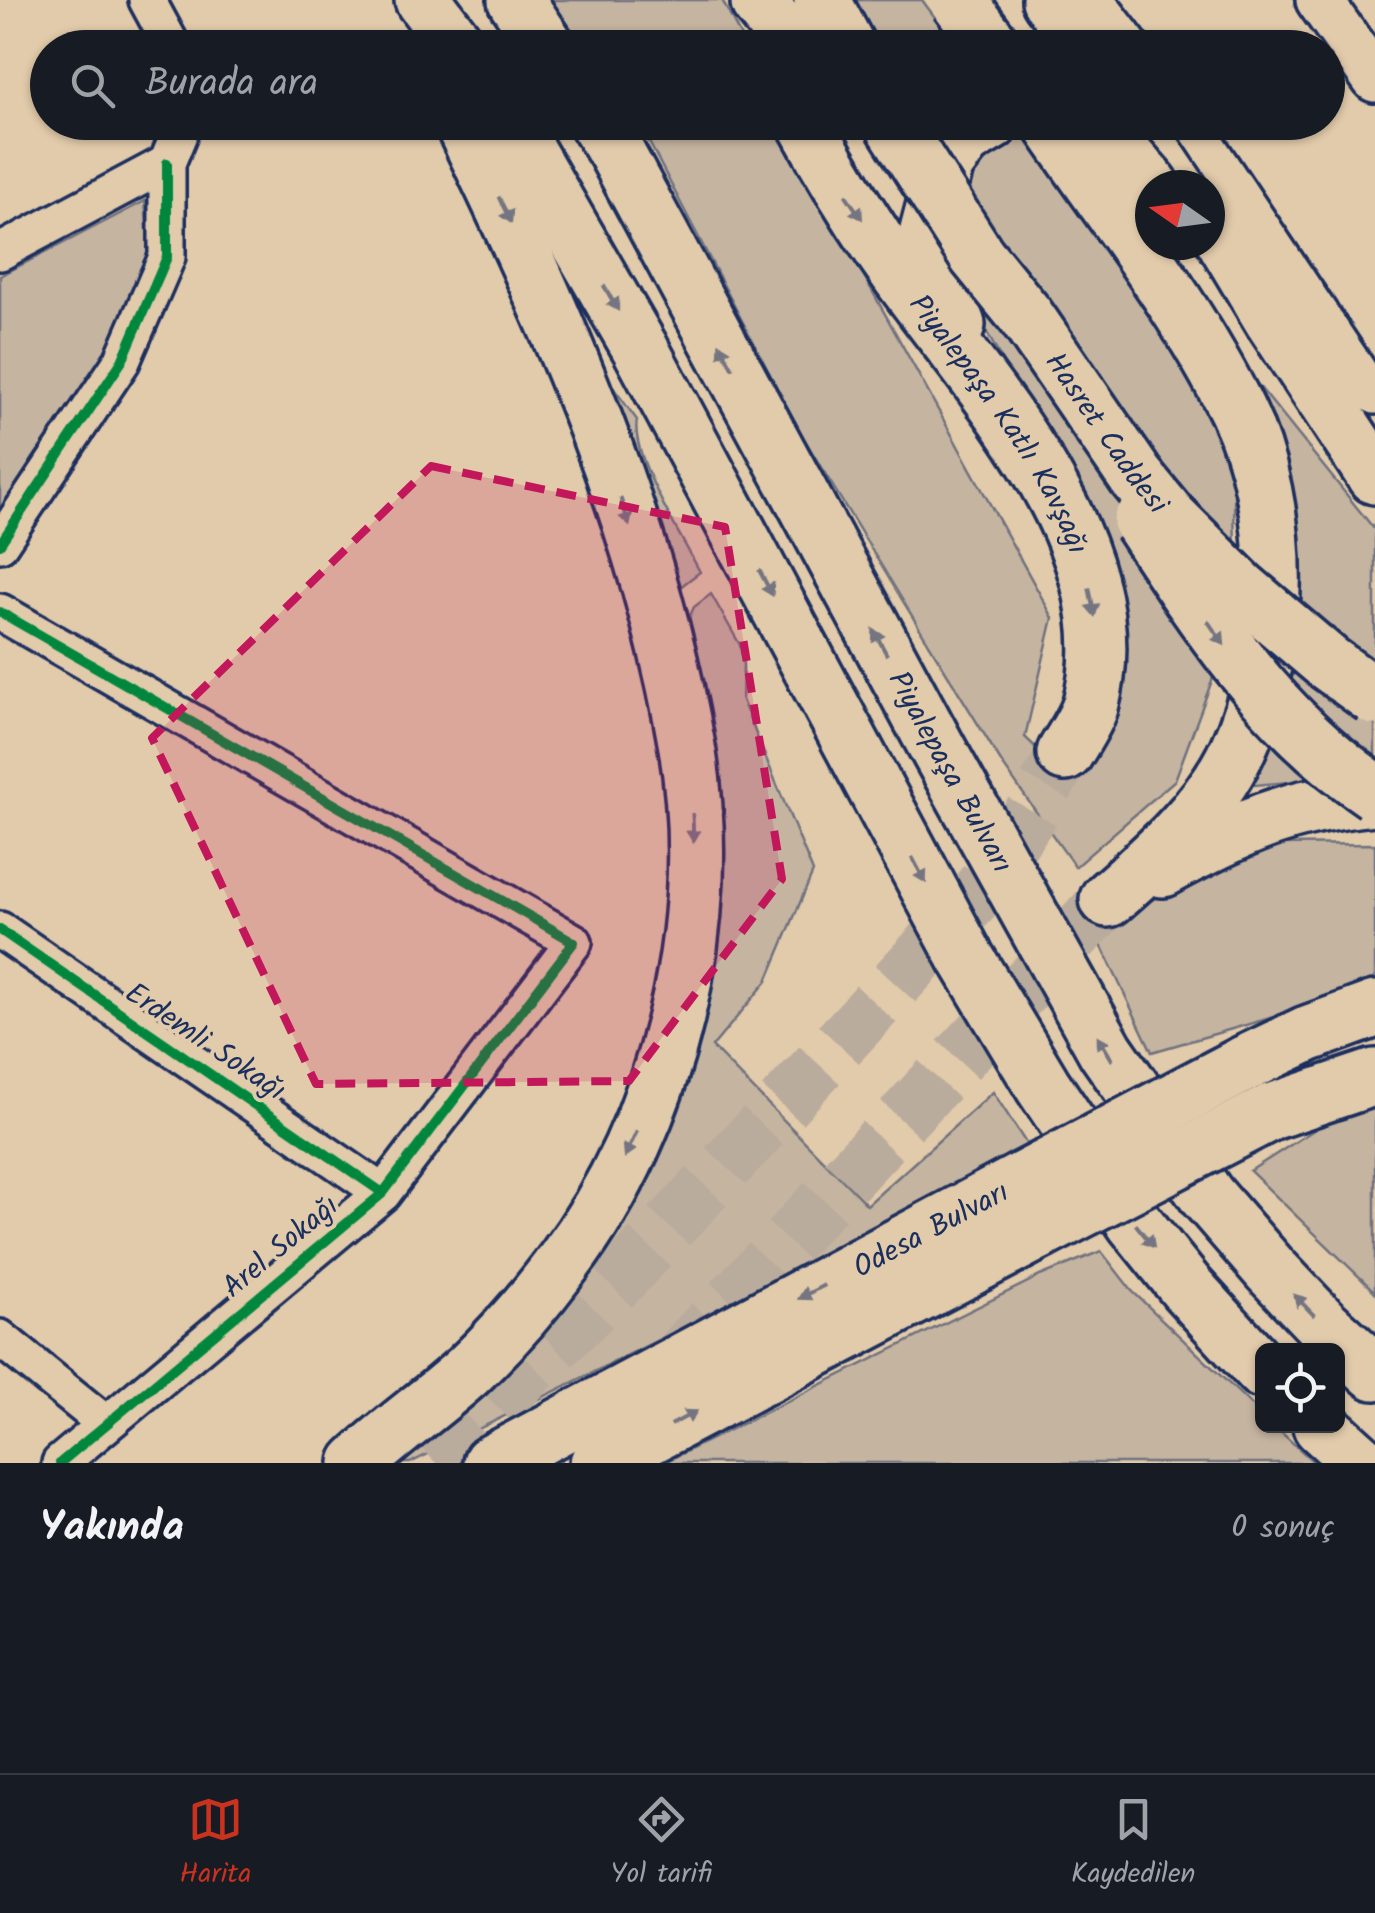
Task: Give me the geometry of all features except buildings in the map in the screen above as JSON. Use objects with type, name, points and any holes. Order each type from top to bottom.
[{"type":"main road","points":[[389,0],[406,30]]},
{"type":"main road","points":[[423,0],[446,30]]},
{"type":"main road","points":[[516,0],[536,30]]},
{"type":"main road","points":[[822,0],[838,30]]},
{"type":"main road","points":[[958,0],[980,30]]},
{"type":"main road","points":[[983,30],[988,0]]},
{"type":"main road","points":[[1050,0],[1072,30]]},
{"type":"main road","points":[[358,1463],[465,1373],[516,1323],[566,1260],[614,1181],[648,1107],[669,1042],[683,983],[693,905],[694,827],[687,749],[657,611],[606,452],[572,362],[529,259],[471,140]]},
{"type":"main road","points":[[520,140],[640,348],[965,956],[1015,1041],[1134,1222],[1255,1362]]},
{"type":"main road","name":"Piyalepaşa Bulvarı","points":[[607,140],[1106,1051],[1207,1196],[1296,1297],[1375,1372]]},
{"type":"main road","name":"Piyalepaşa Katlı Kavşağı","points":[[815,140],[837,182],[899,274],[1047,483],[1073,532],[1094,613],[1097,656],[1090,709],[1064,753]]},
{"type":"main road","name":"Hasret Caddesi","points":[[903,140],[976,256],[1005,288],[1091,416],[1169,516],[1276,621],[1375,697]]},
{"type":"main road","points":[[963,140],[946,163],[928,231],[938,276],[994,403]]},
{"type":"main road","points":[[1062,140],[1195,335],[1238,412],[1257,460],[1272,549],[1271,602],[1254,707],[1236,754],[1164,850],[1108,899],[1255,822],[1334,801],[1375,795]]},
{"type":"main road","points":[[1112,140],[1140,170]]},
{"type":"main road","points":[[1154,140],[1177,170]]},
{"type":"main road","points":[[1225,241],[1375,476]]},
{"type":"main road","points":[[976,256],[1051,386],[1229,652],[1307,740],[1375,795]]},
{"type":"main road","points":[[1210,260],[1273,321]]},
{"type":"main road","name":"Odesa Bulvarı","points":[[598,1463],[1031,1206],[1244,1064],[1307,1034],[1375,1010]]},
{"type":"main road","name":"Odesa Bulvarı","points":[[491,1463],[1031,1206],[1375,1076]]},
{"type":"main road","points":[[1329,1433],[1362,1463]]},
{"type":"street","points":[[147,0],[164,30]]},
{"type":"street","points":[[1096,0],[1119,30]]},
{"type":"street","points":[[1319,0],[1340,30]]},
{"type":"street","points":[[1345,37],[1375,79]]},
{"type":"street","points":[[0,544],[122,361],[167,257],[167,162],[176,140]]},
{"type":"street","points":[[1204,140],[1375,396]]},
{"type":"street","points":[[0,252],[167,162]]},
{"type":"street","name":"Arel Sokağı","points":[[0,612],[574,942],[383,1193],[60,1463]]},
{"type":"street","name":"Erdemli Sokağı","points":[[0,930],[383,1193]]},
{"type":"street","points":[[0,1338],[106,1424]]},
{"type":"highlighted area","points":[[431,466],[725,527],[782,879],[629,1081],[316,1084],[152,738]]},
{"type":"shaded area","points":[[545,0],[722,0],[737,30],[567,30]]},
{"type":"shaded area","points":[[853,0],[922,0],[944,30],[868,30]]},
{"type":"shaded area","points":[[647,140],[792,140],[1053,618],[1025,737],[1061,772],[1104,657],[1014,383],[940,245],[952,178],[996,140],[1048,140],[1135,240],[1135,260],[1153,260],[1375,530],[1375,791],[1322,779],[1255,785],[1239,764],[1275,453],[1234,496],[1236,616],[1175,780],[1075,867],[1003,765],[801,434]]},
{"type":"shaded area","points":[[145,201],[149,256],[114,347],[35,455],[0,511],[0,276]]},
{"type":"shaded area","points":[[593,360],[637,420],[641,454],[649,475],[700,572],[674,598]]},
{"type":"shaded area","points":[[711,594],[740,645],[742,700],[813,872],[767,981],[712,1047],[867,1205],[993,1092],[1033,1154],[410,1463],[395,1463],[517,1364],[597,1266],[651,1171],[693,1065],[714,965],[720,869],[683,631],[694,607]]},
{"type":"shaded area","points":[[1375,844],[1375,988],[1152,1052],[1092,926],[1277,845]]},
{"type":"shaded area","points":[[1375,1097],[1375,1292],[1250,1171],[1334,1117]]},
{"type":"shaded area","points":[[1101,1251],[1132,1291],[1255,1408],[1255,1433],[1282,1433],[1315,1463],[663,1463],[1040,1276]]},
{"type":"tunnel","points":[[436,1463],[615,1285],[973,900],[1031,813],[1065,753]]},
{"type":"tunnel","points":[[674,1362],[1108,899]]},
{"type":"cycle path","points":[[0,544],[122,361],[167,257],[167,163]]},
{"type":"cycle path","points":[[0,612],[574,942],[383,1193],[60,1463]]},
{"type":"cycle path","points":[[0,930],[383,1193]]}]
